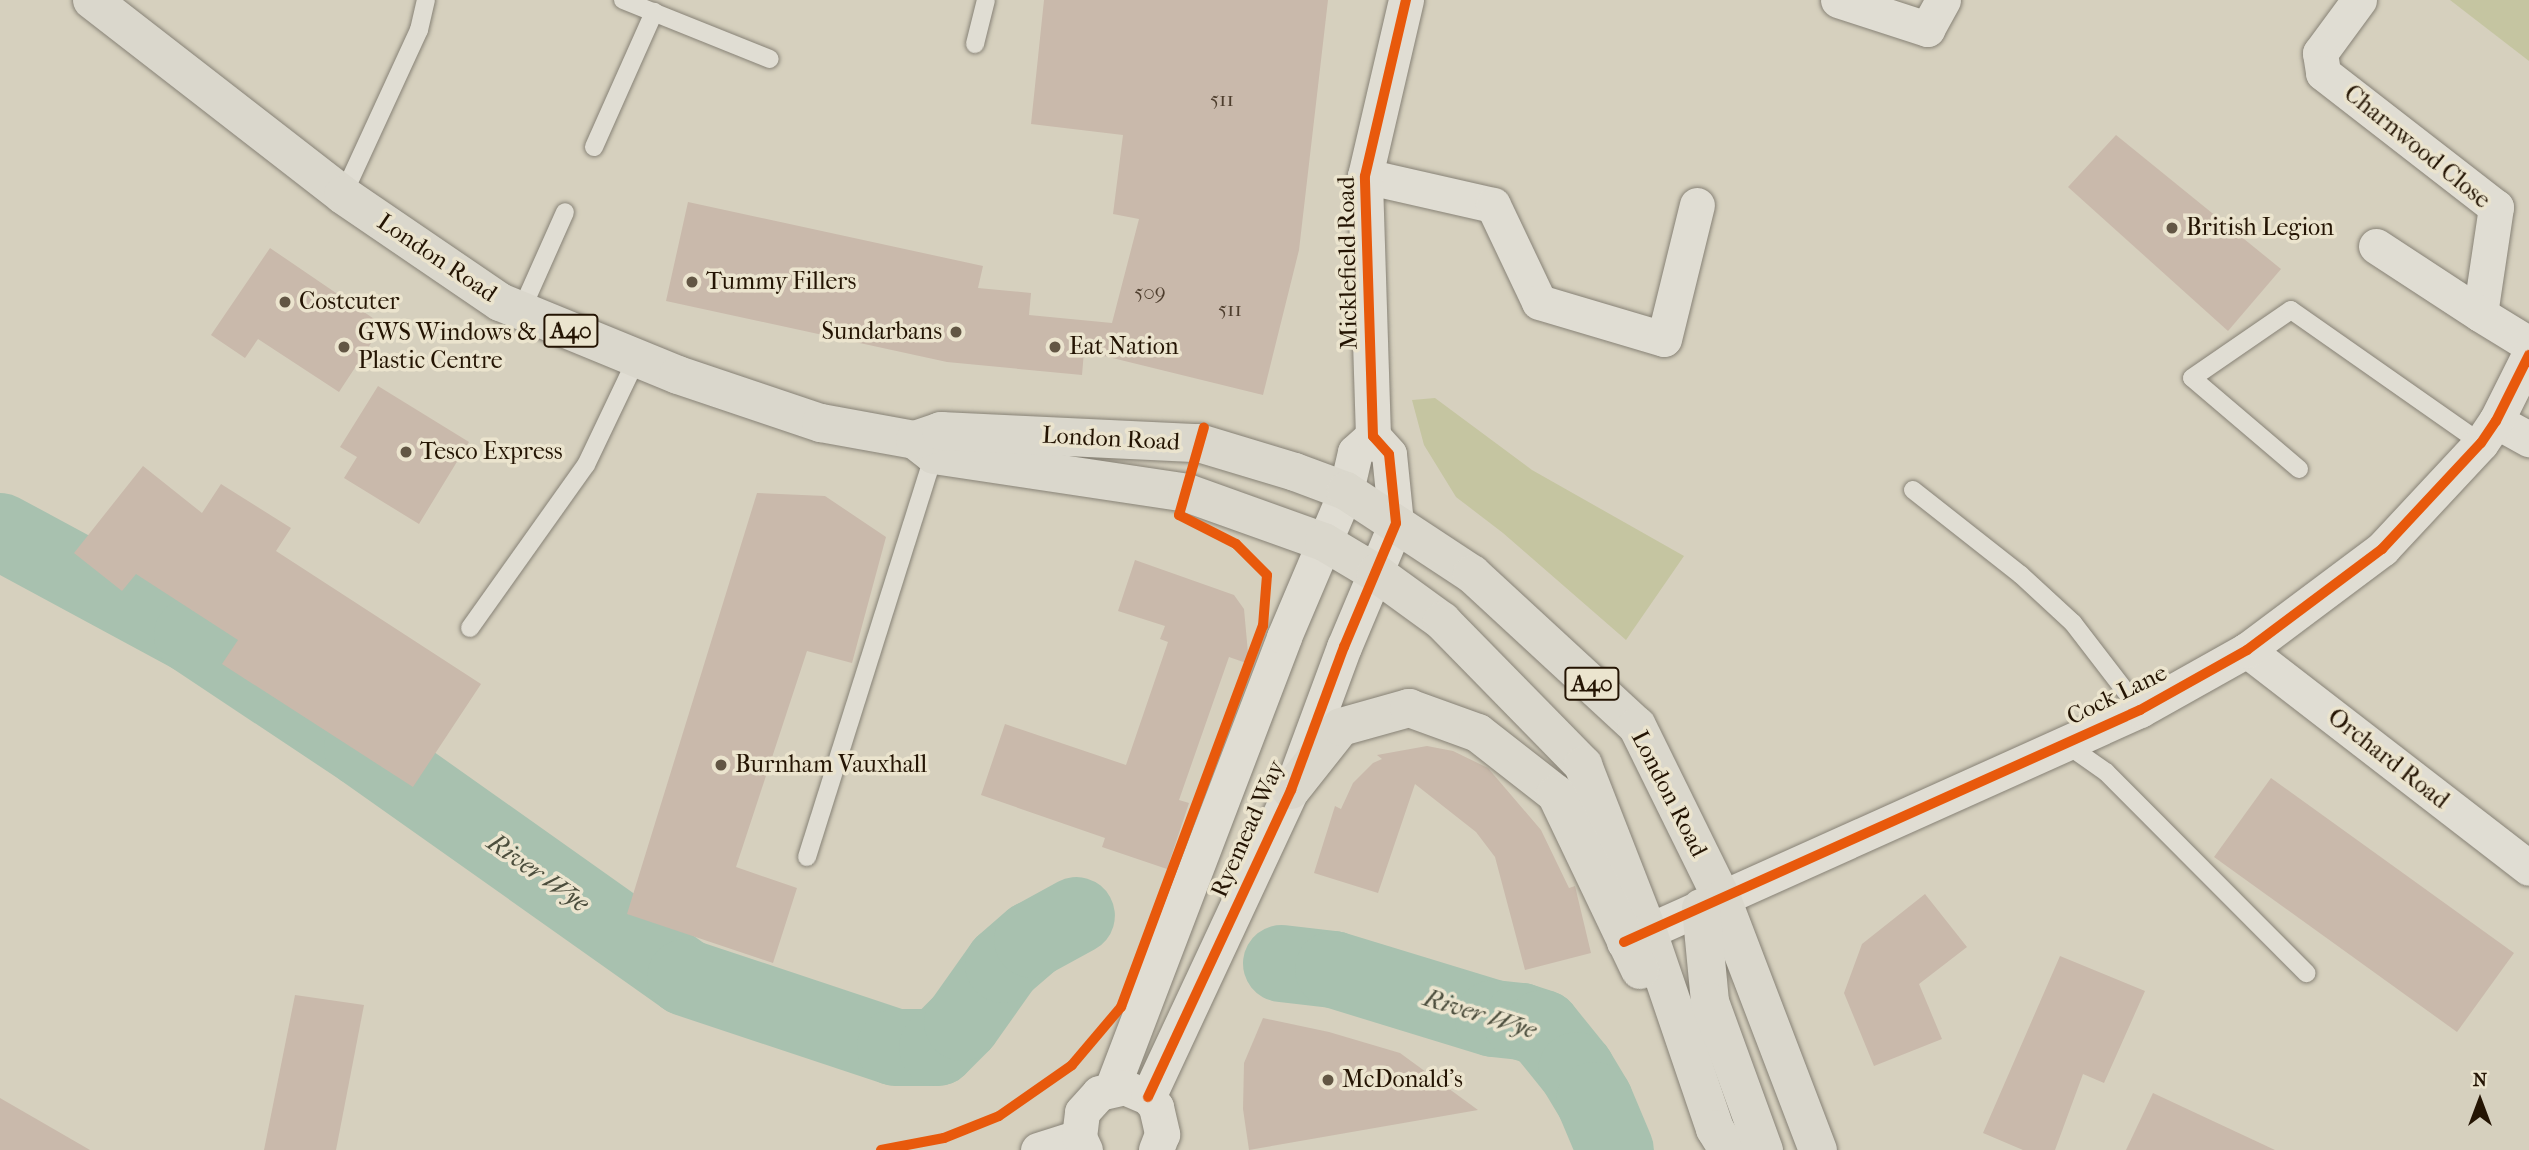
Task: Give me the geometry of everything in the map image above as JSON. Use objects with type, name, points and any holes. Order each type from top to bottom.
[{"type":"main road","name":"London Road","points":[[92,0],[343,195],[500,302],[637,358],[821,423],[930,442],[1187,494],[1324,542],[1376,573],[1442,621],[1583,765],[1636,937],[1698,1076],[1716,1129],[1728,1150]]},
{"type":"main road","name":"London Road","points":[[930,442],[1199,443],[1295,472],[1346,491],[1472,574],[1637,726],[1818,1150]]},
{"type":"main road","points":[[1291,790],[1341,727],[1409,708],[1478,733],[1556,794],[1636,937]]},
{"type":"main road","name":"A40","points":[[1712,903],[1710,1002],[1764,1150]]},
{"type":"street","name":"Micklefield Road","points":[[1396,523],[1389,454],[1373,436],[1365,176],[1406,0]]},
{"type":"street","points":[[1838,0],[1927,29],[1943,0]]},
{"type":"street","name":"Charnwood Close","points":[[2359,0],[2320,53],[2323,73],[2496,207],[2480,314]]},
{"type":"street","points":[[1365,176],[1493,205],[1539,302],[1664,339],[1697,205]]},
{"type":"street","points":[[2376,246],[2529,344]]},
{"type":"street","name":"Cock Lane","points":[[1636,937],[2140,710],[2247,650],[2382,549],[2488,432],[2529,355]]},
{"type":"street","points":[[2488,432],[2529,439]]},
{"type":"street","points":[[1346,491],[1355,452],[1373,436]]},
{"type":"street","name":"Ryemead Way","points":[[1112,1088],[1284,637],[1346,491]]},
{"type":"street","name":"Ryemead Way","points":[[1148,1097],[1291,790],[1344,647],[1396,523]]},
{"type":"street","name":"Orchard Road","points":[[2247,650],[2521,856]]},
{"type":"street","points":[[1038,1150],[1082,1144],[1082,1112],[1089,1100],[1112,1088],[1124,1087],[1148,1097],[1162,1120],[1162,1134],[1156,1150]]},
{"type":"lane","points":[[343,195],[419,30],[426,0]]},
{"type":"lane","points":[[623,0],[770,59]]},
{"type":"lane","points":[[975,44],[986,0]]},
{"type":"lane","points":[[594,147],[654,12]]},
{"type":"lane","points":[[522,310],[565,212]]},
{"type":"lane","points":[[2299,469],[2192,378],[2291,310],[2488,432]]},
{"type":"lane","points":[[470,628],[586,465],[637,358]]},
{"type":"lane","points":[[807,857],[930,442]]},
{"type":"lane","points":[[1913,490],[2021,575],[2073,623],[2140,710]]},
{"type":"lane","points":[[2066,744],[2106,772],[2306,972]]},
{"type":"green space","points":[[2450,0],[2529,0],[2529,61]]},
{"type":"green space","points":[[1435,398],[1532,470],[1684,556],[1626,640],[1503,533],[1456,497],[1424,445],[1412,400]]},
{"type":"building","points":[[1044,0],[1328,0],[1299,250],[1263,395],[1084,351],[1082,375],[947,362],[666,301],[688,202],[983,266],[978,288],[1031,293],[1029,315],[1112,323],[1139,219],[1113,214],[1123,135],[1031,124]]},
{"type":"building","name":"British Legion","points":[[2116,135],[2281,269],[2228,331],[2068,187]]},
{"type":"building","points":[[270,248],[383,325],[339,392],[258,339],[245,358],[211,335]]},
{"type":"building","name":"Tesco Express","points":[[378,386],[469,442],[419,524],[344,478],[357,457],[340,447]]},
{"type":"building","points":[[143,466],[202,513],[221,484],[291,528],[276,551],[481,684],[413,787],[222,664],[238,640],[136,574],[122,591],[74,553]]},
{"type":"building","name":"Burnham Vauxhall","points":[[757,493],[825,496],[886,537],[852,663],[807,651],[736,867],[797,888],[773,963],[627,914]]},
{"type":"building","points":[[1135,560],[1234,595],[1244,609],[1249,664],[1229,657],[1179,800],[1189,803],[1167,869],[1102,847],[1105,838],[981,795],[1005,724],[1126,765],[1168,642],[1160,639],[1165,626],[1118,611]]},
{"type":"building","points":[[1427,746],[1453,751],[1488,768],[1541,830],[1569,888],[1575,886],[1591,953],[1525,970],[1495,857],[1476,832],[1415,784],[1378,893],[1314,873],[1335,806],[1341,809],[1353,783],[1373,763],[1382,759],[1377,755]]},
{"type":"building","points":[[2271,778],[2514,953],[2457,1032],[2214,857]]},
{"type":"building","points":[[1925,894],[1967,947],[1919,984],[1942,1039],[1874,1066],[1844,993],[1862,944]]},
{"type":"building","points":[[2060,956],[2145,991],[2104,1083],[2083,1074],[2055,1150],[2023,1150],[1983,1133]]},
{"type":"building","points":[[295,995],[364,1005],[336,1150],[264,1150]]},
{"type":"building","points":[[1263,1018],[1329,1032],[1400,1053],[1478,1110],[1249,1150],[1243,1109],[1244,1063]]},
{"type":"building","points":[[2153,1093],[2275,1150],[2126,1150]]},
{"type":"building","points":[[0,1098],[90,1150],[0,1150]]},
{"type":"waterway","name":"River Wye","points":[[0,531],[192,635],[362,748],[685,977],[895,1047],[937,1047],[962,1022],[1003,964],[1032,939],[1076,915]]},
{"type":"waterway","name":"River Wye","points":[[1281,963],[1333,969],[1493,1018],[1521,1021],[1542,1028],[1576,1070],[1594,1100],[1615,1150]]},
{"type":"cycle path","points":[[1148,1097],[1291,790],[1344,647],[1396,523],[1389,454],[1373,436],[1365,176],[1406,0]]},
{"type":"cycle path","points":[[1624,942],[2140,710],[2247,650],[2382,549],[2481,443],[2496,421],[2529,355]]},
{"type":"cycle path","points":[[881,1150],[944,1138],[999,1116],[1072,1065],[1121,1007],[1263,626],[1267,575],[1236,544],[1179,515],[1204,427]]},
{"type":"place","name":"British Legion","points":[[2172,228]]},
{"type":"place","name":"Tummy Fillers","points":[[692,282]]},
{"type":"place","name":"Costcuter","points":[[285,302]]},
{"type":"place","name":"Sundarbans","points":[[956,332]]},
{"type":"place","name":"GWS Windows & Plastic Centre","points":[[344,347]]},
{"type":"place","name":"Eat Nation","points":[[1055,347]]},
{"type":"place","name":"Tesco Express","points":[[406,452]]},
{"type":"place","name":"Burnham Vauxhall","points":[[721,765]]},
{"type":"place","name":"McDonald's","points":[[1328,1080]]}]
